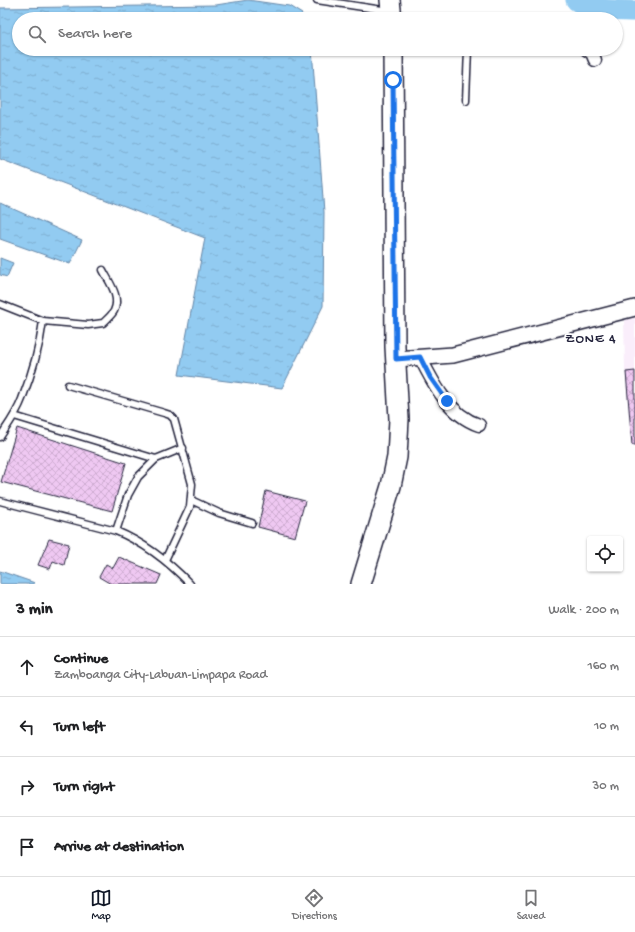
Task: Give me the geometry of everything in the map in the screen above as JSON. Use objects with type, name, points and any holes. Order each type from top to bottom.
[{"type":"main road","points":[[361,584],[392,486],[397,457],[399,419],[396,359],[393,56]]},
{"type":"street","points":[[593,56],[595,60]]},
{"type":"street","points":[[396,359],[453,355],[635,308]]},
{"type":"street","points":[[420,357],[430,377],[449,403],[462,417],[479,425]]},
{"type":"lane","points":[[317,0],[391,10]]},
{"type":"lane","points":[[466,100],[468,56]]},
{"type":"lane","points":[[0,304],[43,320],[88,325],[103,323],[114,311],[116,302],[115,292],[103,270]]},
{"type":"lane","points":[[0,437],[14,416],[22,400],[41,336],[43,320]]},
{"type":"lane","points":[[68,385],[170,415],[177,424],[192,484],[190,506],[165,560]]},
{"type":"lane","points":[[14,416],[156,459]]},
{"type":"lane","points":[[116,531],[128,495],[138,477],[156,459],[183,448]]},
{"type":"lane","points":[[190,500],[252,523]]},
{"type":"lane","points":[[0,501],[116,531],[142,543],[165,560],[190,584]]},
{"type":"shaded area","points":[[635,317],[635,447],[631,446],[625,370],[624,319]]},
{"type":"water","points":[[248,0],[289,6],[299,12],[12,12],[12,56],[313,56],[324,212],[323,306],[282,388],[179,375],[205,238],[0,159],[0,8],[216,5]]},
{"type":"water","points":[[0,203],[82,240],[70,264],[0,239]]},
{"type":"water","points":[[0,258],[13,263],[7,277],[0,275]]},
{"type":"water","points":[[0,571],[35,583],[0,584]]},
{"type":"building","points":[[635,371],[635,445],[632,445],[626,372]]},
{"type":"building","points":[[17,428],[126,463],[112,511],[1,482]]},
{"type":"building","points":[[266,491],[305,501],[295,537],[258,527]]},
{"type":"building","points":[[49,539],[69,544],[64,565],[53,561],[50,569],[38,565]]},
{"type":"building","points":[[119,557],[161,575],[157,584],[111,584],[99,577],[106,564],[113,568]]},
{"type":"waterway","points":[[576,0],[589,7],[635,11]]},
{"type":"district","name":"ZONE 4","points":[[591,337]]},
{"type":"route","points":[[393,80],[396,359],[420,357],[430,377],[447,401]]}]
